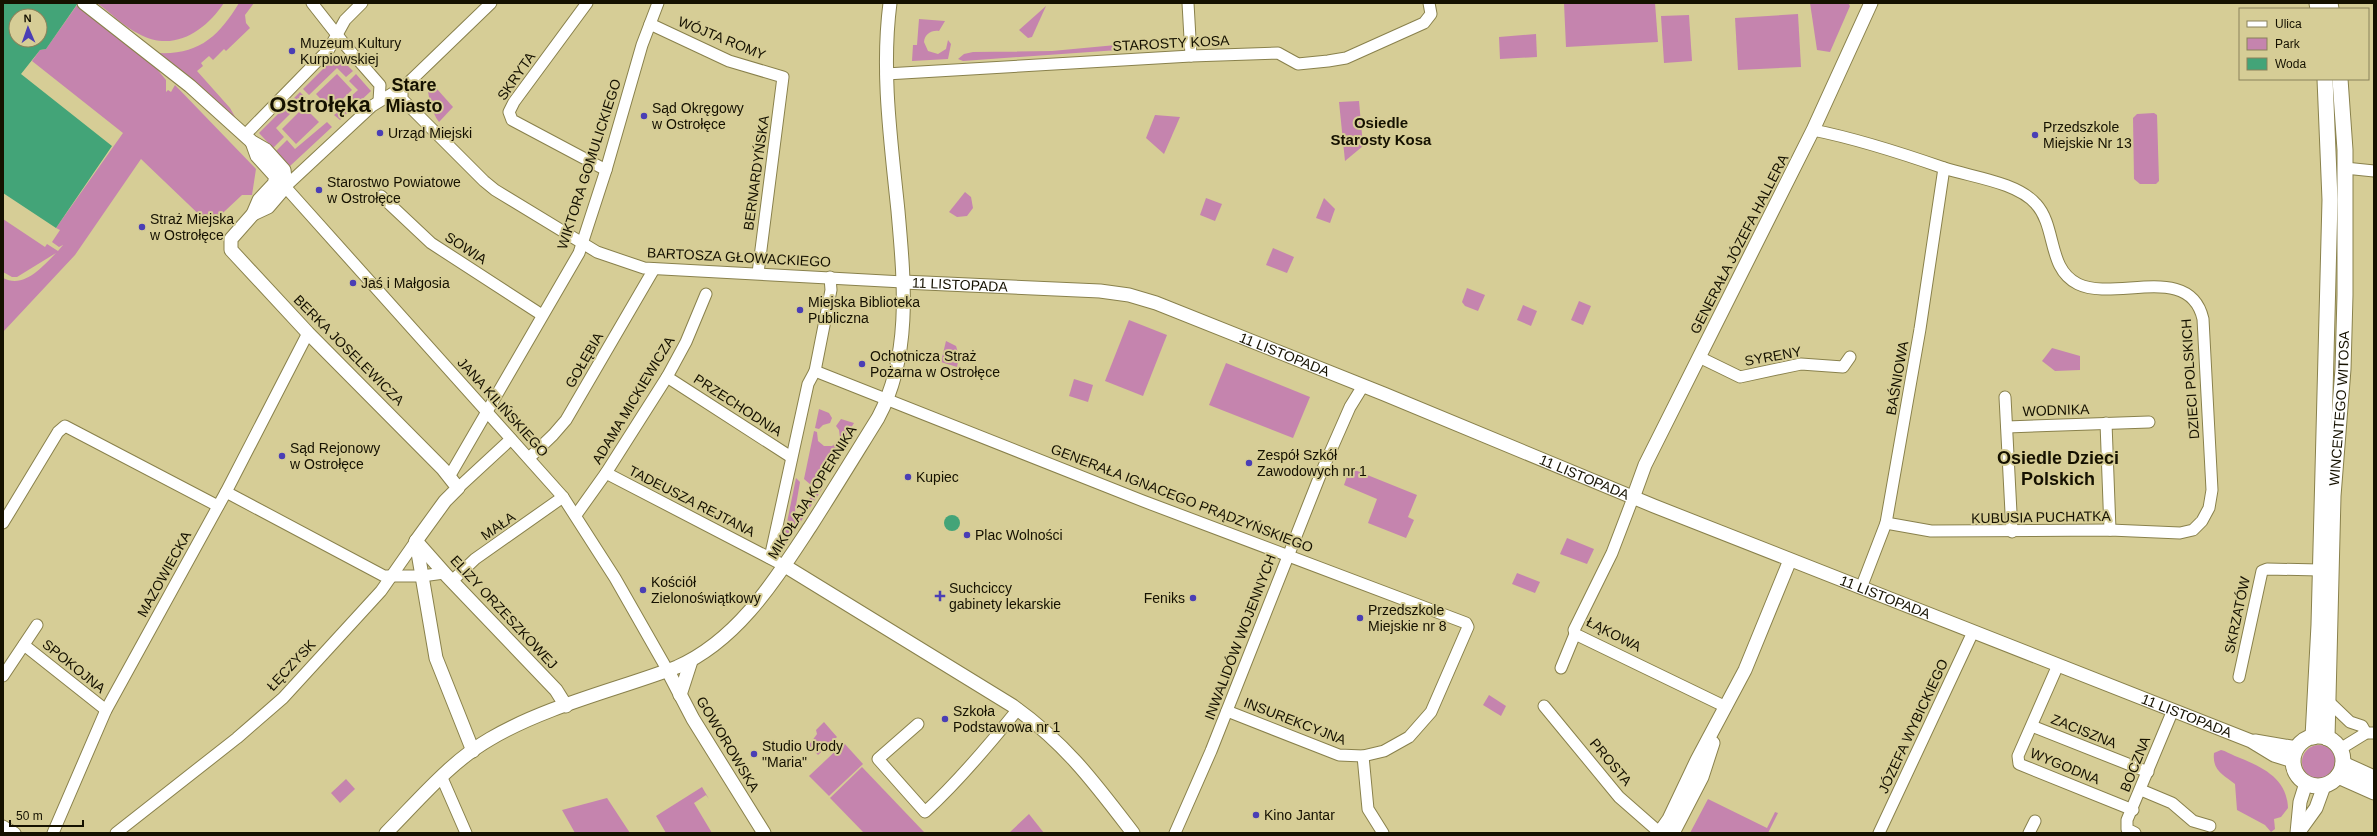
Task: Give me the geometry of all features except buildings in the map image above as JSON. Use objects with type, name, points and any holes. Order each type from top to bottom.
[{"type":"main road","name":"WINCENTEGO WITOSA","points":[[2320,737],[2320,570],[2330,200],[2325,80]]},
{"type":"main road","name":"WINCENTEGO WITOSA","points":[[2320,737],[2328,701],[2333,496],[2343,369],[2345,168],[2340,80]]},
{"type":"main road","points":[[2320,737],[2340,749],[2341,770],[2324,786],[2315,786],[2306,783],[2297,774],[2295,754],[2301,743],[2320,737]]},
{"type":"main road","points":[[2341,770],[2374,778]]},
{"type":"main road","points":[[2341,770],[2374,792]]},
{"type":"street","points":[[84,3],[190,86],[248,138],[266,150],[284,170],[281,181]]},
{"type":"street","points":[[312,3],[345,45],[380,84],[379,102]]},
{"type":"street","points":[[248,138],[329,49],[345,20],[362,3]]},
{"type":"street","points":[[281,181],[379,102],[402,88],[491,3]]},
{"type":"street","name":"SKRYTA","points":[[587,3],[510,107],[509,112],[512,120],[606,170]]},
{"type":"street","name":"WIKTORA GOMULICKIEGO","points":[[449,477],[582,243],[606,170],[650,24],[658,3]]},
{"type":"street","name":"MIKOŁAJA KOPERNIKA","points":[[386,833],[472,751],[517,725],[566,706],[668,671],[691,661],[719,641],[735,626],[770,586],[848,466],[887,400],[900,353],[903,321],[903,282],[886,74],[886,34],[890,3]]},
{"type":"street","points":[[1188,3],[1191,56]]},
{"type":"street","name":"STAROSTY KOSA","points":[[886,74],[1191,56],[1278,53],[1298,64],[1340,60],[1424,23],[1431,14],[1429,3]]},
{"type":"street","name":"GENERAŁA JÓZEFA HALLERA","points":[[1633,498],[1645,465],[1813,130],[1871,3]]},
{"type":"street","name":"WÓJTA ROMY","points":[[650,24],[729,61],[783,77]]},
{"type":"street","name":"BERNARDYŃSKA","points":[[758,273],[783,77]]},
{"type":"street","name":"BARTOSZA GŁOWACKIEGO","points":[[402,88],[402,99],[484,181],[582,243],[618,260],[654,269],[758,273],[903,282]]},
{"type":"street","name":"DZIECI POLSKICH","points":[[1813,130],[1890,149],[1944,168],[2016,190],[2031,199],[2040,208],[2046,220],[2061,269],[2076,283],[2097,289],[2157,287],[2172,289],[2194,299],[2198,303],[2204,331],[2212,490],[2209,508],[2196,527]]},
{"type":"street","name":"BAŚNIOWA","points":[[1861,588],[1886,523],[1920,330],[1944,168]]},
{"type":"street","points":[[2345,168],[2374,171]]},
{"type":"street","name":"BERKA JOSELEWICZA","points":[[281,181],[274,184],[259,200],[253,214],[234,235],[230,244],[231,250],[308,333],[458,488]]},
{"type":"street","name":"JANA KILIŃSKIEGO","points":[[281,181],[295,199],[563,497],[576,515],[668,671]]},
{"type":"street","name":"SOWIA","points":[[381,196],[431,243],[542,315]]},
{"type":"street","name":"GOŁĘBIA","points":[[529,458],[566,420],[654,269]]},
{"type":"street","name":"MIKOŁAJA KOPERNIKA","points":[[770,558],[809,380],[815,371],[831,290],[830,277]]},
{"type":"street","name":"11 LISTOPADA","points":[[903,282],[1095,290],[1129,295],[1221,329],[1363,386],[1633,498],[2251,740],[2274,755],[2295,754]]},
{"type":"street","name":"ADAMA MICKIEWICZA","points":[[576,515],[606,473],[667,377],[686,342],[706,294]]},
{"type":"street","name":"MAZOWIECKA","points":[[53,833],[106,710],[226,492],[308,333]]},
{"type":"street","name":"SYRENY","points":[[1699,358],[1740,377],[1801,364],[1843,367],[1850,357]]},
{"type":"street","points":[[815,371],[887,400]]},
{"type":"street","name":"PRZECHODNIA","points":[[667,377],[792,457]]},
{"type":"street","name":"INWALIDÓW WOJENNYCH","points":[[1175,833],[1227,711],[1288,555],[1350,407],[1363,386]]},
{"type":"street","points":[[2005,397],[2012,532]]},
{"type":"street","name":"GENERAŁA IGNACEGO PRĄDZYŃSKIEGO","points":[[887,400],[1143,501],[1466,623]]},
{"type":"street","name":"WODNIKA","points":[[2007,428],[2149,422]]},
{"type":"street","name":"WODNIKA","points":[[2106,423],[2110,530]]},
{"type":"street","points":[[3,523],[52,442],[61,429],[65,426],[218,506]]},
{"type":"street","points":[[458,488],[511,439]]},
{"type":"street","name":"TADEUSZA REJTANA","points":[[606,473],[784,566]]},
{"type":"street","name":"ŁĘCZYSK","points":[[116,833],[273,708],[392,577],[445,501],[458,488]]},
{"type":"street","points":[[226,492],[384,576],[448,577]]},
{"type":"street","name":"MAŁA","points":[[448,577],[563,497]]},
{"type":"street","name":"ŁĄKOWA","points":[[1633,498],[1612,553],[1574,630],[1575,634],[1726,707]]},
{"type":"street","name":"KUBUSIA PUCHATKA","points":[[1886,523],[1931,532],[2110,530],[2180,534],[2196,527]]},
{"type":"street","points":[[416,541],[438,664],[472,751]]},
{"type":"street","name":"ELIZY ORZESZKOWEJ","points":[[416,541],[448,577],[556,690],[566,706]]},
{"type":"street","points":[[1660,833],[1669,819],[1697,760],[1726,707],[1758,641],[1790,560]]},
{"type":"street","points":[[784,566],[804,576],[1018,710],[1050,734],[1076,760],[1133,833]]},
{"type":"street","name":"SKRZATÓW","points":[[2239,677],[2262,571],[2267,569],[2320,570]]},
{"type":"street","name":"INSUREKCYJNA","points":[[1227,711],[1339,756],[1363,756],[1394,747],[1409,737],[1425,721],[1437,702],[1467,632],[1466,623]]},
{"type":"street","name":"SPOKOJNA","points":[[3,676],[38,625]]},
{"type":"street","name":"JÓZEFA WYBICKIEGO","points":[[1880,833],[1973,632]]},
{"type":"street","points":[[1561,668],[1575,634]]},
{"type":"street","name":"SPOKOJNA","points":[[24,645],[106,710]]},
{"type":"street","points":[[680,695],[691,661]]},
{"type":"street","name":"WYGODNA","points":[[2058,665],[2018,756],[2019,764],[2132,810]]},
{"type":"street","name":"GOWOROWSKA","points":[[668,671],[696,724],[764,833]]},
{"type":"street","points":[[2328,701],[2350,722],[2362,726],[2370,733],[2340,749]]},
{"type":"street","name":"PROSTA","points":[[1544,706],[1619,797],[1660,833]]},
{"type":"street","points":[[918,724],[878,759],[925,812],[957,783],[1018,710]]},
{"type":"street","name":"BOCZNA","points":[[2131,831],[2127,820],[2173,710]]},
{"type":"street","points":[[1673,833],[1702,777],[1717,724]]},
{"type":"street","name":"ZACISZNA","points":[[2032,726],[2148,772]]},
{"type":"street","points":[[1363,756],[1368,809],[1383,833]]},
{"type":"street","points":[[442,778],[466,833]]},
{"type":"street","points":[[2297,833],[2300,802],[2306,783]]},
{"type":"street","points":[[2297,833],[2316,808],[2324,786]]},
{"type":"street","points":[[2140,790],[2172,803],[2193,821],[2210,826]]},
{"type":"street","points":[[2029,833],[2035,821]]},
{"type":"street","points":[[3,826],[15,833]]},
{"type":"green space","points":[[97,3],[224,3],[208,22],[198,30],[188,36],[176,40],[164,41],[152,39],[133,31]]},
{"type":"green space","points":[[239,3],[254,3],[245,15],[246,23],[250,28],[226,51],[224,49],[213,60],[209,56],[201,63],[203,66],[197,71],[230,108],[238,122],[202,88],[158,53],[185,51],[206,41],[224,25]]},
{"type":"green space","points":[[1564,3],[1655,3],[1658,42],[1566,47]]},
{"type":"green space","points":[[1810,3],[1848,3],[1850,6],[1830,52],[1817,50]]},
{"type":"green space","points":[[77,5],[151,62],[166,80],[166,92],[168,90],[171,92],[175,85],[256,169],[252,195],[242,195],[210,225],[141,159],[75,255],[3,332],[3,278],[11,281],[25,279],[39,270],[56,253],[17,277],[12,277],[3,272],[3,219],[45,247],[47,244],[58,251],[63,245],[59,247],[52,242],[60,230],[56,228],[123,133],[32,61],[40,50],[46,49]]},
{"type":"green space","points":[[1046,6],[1032,37],[1028,38],[1019,30]]},
{"type":"green space","points":[[1798,14],[1801,67],[1738,70],[1735,18]]},
{"type":"green space","points":[[1689,15],[1692,61],[1664,63],[1661,16]]},
{"type":"green space","points":[[919,19],[945,21],[939,31],[933,31],[927,35],[924,42],[928,51],[938,54],[946,49],[948,40],[951,44],[948,59],[912,61],[913,45],[917,45]]},
{"type":"green space","points":[[1536,34],[1537,57],[1500,59],[1499,37]]},
{"type":"green space","points":[[1116,45],[1118,50],[963,61],[958,59],[964,54],[973,52],[1052,51]]},
{"type":"green space","points":[[337,55],[353,71],[346,77],[337,68],[309,95],[303,89]]},
{"type":"green space","points":[[337,74],[352,90],[331,110],[316,94]]},
{"type":"green space","points":[[356,74],[371,91],[340,120],[334,115],[338,112],[336,110],[358,90],[349,81]]},
{"type":"green space","points":[[429,80],[453,107],[439,122],[430,103],[427,82]]},
{"type":"green space","points":[[300,92],[306,98],[276,128],[284,137],[273,148],[259,133]]},
{"type":"green space","points":[[1359,101],[1363,146],[1345,161],[1339,102]]},
{"type":"green space","points":[[304,107],[319,122],[296,144],[282,129]]},
{"type":"green space","points":[[2154,113],[2157,115],[2159,181],[2156,184],[2140,184],[2134,179],[2133,118],[2137,114]]},
{"type":"green space","points":[[1155,115],[1180,117],[1164,154],[1146,138]]},
{"type":"green space","points":[[327,122],[332,127],[290,166],[276,151],[287,140],[295,149]]},
{"type":"green space","points":[[965,192],[971,197],[973,208],[967,216],[957,217],[949,212]]},
{"type":"green space","points":[[1206,198],[1222,204],[1215,221],[1200,215]]},
{"type":"green space","points":[[1324,198],[1335,209],[1330,223],[1316,218]]},
{"type":"green space","points":[[1273,248],[1294,257],[1287,273],[1266,265]]},
{"type":"green space","points":[[1467,288],[1485,295],[1478,311],[1465,306],[1462,302]]},
{"type":"green space","points":[[1579,301],[1591,306],[1583,325],[1571,320]]},
{"type":"green space","points":[[1523,305],[1537,311],[1531,326],[1517,320]]},
{"type":"green space","points":[[1129,320],[1167,335],[1143,396],[1105,381]]},
{"type":"green space","points":[[946,341],[956,346],[959,356],[957,367],[941,362]]},
{"type":"green space","points":[[2052,348],[2080,356],[2080,370],[2055,371],[2042,361]]},
{"type":"green space","points":[[1226,363],[1310,397],[1293,438],[1209,405]]},
{"type":"green space","points":[[1074,379],[1093,385],[1088,402],[1069,396]]},
{"type":"green space","points":[[819,409],[829,413],[832,418],[830,423],[823,425],[819,429],[815,428]]},
{"type":"green space","points":[[841,419],[854,423],[844,439],[840,438],[839,430],[836,426]]},
{"type":"green space","points":[[814,431],[817,432],[818,441],[824,446],[832,446],[838,441],[842,442],[816,484],[811,485],[804,479]]},
{"type":"green space","points":[[1350,468],[1417,495],[1408,517],[1414,520],[1406,538],[1368,523],[1377,499],[1344,485]]},
{"type":"green space","points":[[796,478],[800,482],[795,511],[797,514],[801,513],[817,486],[822,489],[781,552]]},
{"type":"green space","points":[[1567,538],[1594,549],[1587,564],[1560,554]]},
{"type":"green space","points":[[1517,573],[1540,582],[1535,593],[1512,584]]},
{"type":"green space","points":[[1489,695],[1506,706],[1501,716],[1483,705]]},
{"type":"green space","points":[[824,722],[837,737],[818,755],[809,745],[817,734],[816,730]]},
{"type":"green space","points":[[844,743],[863,764],[829,796],[809,776]]},
{"type":"green space","points":[[2316,745],[2322,745],[2331,750],[2335,756],[2335,768],[2331,774],[2322,779],[2316,779],[2307,774],[2302,765],[2302,759],[2307,750]]},
{"type":"green space","points":[[2221,750],[2254,764],[2270,774],[2283,788],[2288,808],[2281,817],[2274,819],[2275,829],[2271,832],[2265,825],[2237,810],[2235,784],[2220,772],[2215,764],[2214,753]]},
{"type":"green space","points":[[862,767],[924,832],[923,833],[864,833],[830,798]]},
{"type":"green space","points":[[346,779],[355,789],[340,803],[331,793]]},
{"type":"green space","points":[[702,787],[709,799],[706,795],[694,803],[712,833],[666,833],[656,816]]},
{"type":"green space","points":[[607,798],[630,833],[575,833],[562,810]]},
{"type":"green space","points":[[1708,799],[1767,828],[1775,812],[1778,813],[1768,833],[1690,833]]},
{"type":"green space","points":[[1029,814],[1044,833],[1009,833]]},
{"type":"water","points":[[3,3],[78,3],[48,46],[48,8],[8,8],[8,48],[47,48],[40,50],[21,74],[112,146],[56,228],[3,193]]},
{"type":"water","points":[[952,515],[959,520],[960,523],[955,530],[952,531],[945,526],[944,523],[949,516]]},
{"type":"place","name":"Muzeum Kultury Kurpiowskiej","points":[[292,51]]},
{"type":"place","name":"Sąd Okręgowy w Ostrołęce","points":[[644,116]]},
{"type":"place","name":"Urząd Miejski","points":[[380,133]]},
{"type":"place","name":"Przedszkole Miejskie Nr 13","points":[[2035,135]]},
{"type":"place","name":"Starostwo Powiatowe w Ostrołęce","points":[[319,190]]},
{"type":"place","name":"Straż Miejska w Ostrołęce","points":[[142,227]]},
{"type":"place","name":"Jaś i Małgosia","points":[[353,283]]},
{"type":"place","name":"Miejska Biblioteka Publiczna","points":[[800,310]]},
{"type":"place","name":"Ochotnicza Straż Pożarna w Ostrołęce","points":[[862,364]]},
{"type":"place","name":"Sąd Rejonowy w Ostrołęce","points":[[282,456]]},
{"type":"place","name":"Zespół Szkół Zawodowych nr 1","points":[[1249,463]]},
{"type":"place","name":"Kupiec","points":[[908,477]]},
{"type":"place","name":"Plac Wolności","points":[[967,535]]},
{"type":"place","name":"Kościół Zielonoświątkowy","points":[[643,590]]},
{"type":"place","name":"Suchciccy gabinety lekarskie","points":[[940,596]]},
{"type":"place","name":"Feniks","points":[[1193,598]]},
{"type":"place","name":"Przedszkole Miejskie nr 8","points":[[1360,618]]},
{"type":"place","name":"Szkoła Podstawowa nr 1","points":[[945,719]]},
{"type":"place","name":"Studio Urody \"Maria\"","points":[[754,754]]},
{"type":"place","name":"Kino Jantar","points":[[1256,815]]},
{"type":"district","name":"Stare Miasto","points":[[414,95]]},
{"type":"district","name":"Ostrołęka","points":[[320,104]]},
{"type":"district","name":"Osiedle Starosty Kosa","points":[[1381,132]]},
{"type":"district","name":"Osiedle Dzieci Polskich","points":[[2058,468]]}]
